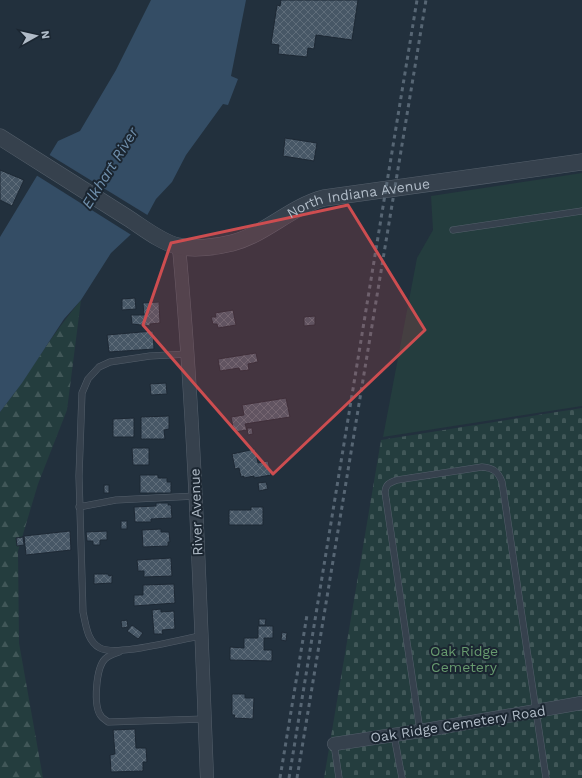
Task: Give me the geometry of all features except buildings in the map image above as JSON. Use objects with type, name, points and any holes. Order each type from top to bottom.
[{"type":"street","name":"North Indiana Avenue","points":[[0,137],[32,159],[146,229],[179,247],[206,247],[232,243],[262,230],[298,208],[324,198],[582,165]]},
{"type":"street","name":"River Avenue","points":[[179,247],[188,354],[196,496],[207,778]]},
{"type":"street","name":"Oak Ridge Cemetery Road","points":[[334,744],[420,731],[582,703]]},
{"type":"lane","points":[[454,230],[582,211]]},
{"type":"lane","points":[[188,354],[150,356],[110,362],[99,367],[88,379],[82,392],[79,507],[83,612],[87,630],[92,641],[100,648],[114,651],[201,636]]},
{"type":"lane","points":[[420,731],[385,492],[389,483],[397,480],[482,467],[492,468],[499,474],[502,482],[546,778]]},
{"type":"lane","points":[[79,507],[116,500],[196,496]]},
{"type":"lane","points":[[132,649],[111,655],[104,660],[100,667],[97,680],[97,708],[101,716],[108,722],[205,719]]},
{"type":"lane","points":[[394,735],[402,778]]},
{"type":"lane","points":[[334,744],[339,778]]},
{"type":"highlighted area","points":[[348,205],[425,330],[273,474],[143,325],[171,243]]},
{"type":"green space","points":[[582,173],[582,406],[383,437],[417,258],[433,230],[431,196]]},
{"type":"green space","points":[[81,300],[67,410],[38,484],[18,551],[19,643],[43,778],[0,778],[0,412],[70,313]]},
{"type":"green space","name":"Oak Ridge Cemetery","points":[[582,408],[582,778],[324,778],[381,440]]},
{"type":"water","name":"Elkhart River","points":[[151,0],[246,0],[231,76],[238,79],[228,105],[223,104],[186,155],[172,182],[156,199],[143,223],[111,253],[81,300],[64,319],[22,383],[0,412],[0,237],[58,141],[80,131],[116,70]]},
{"type":"pier","points":[[48,154],[149,216],[145,224],[133,236],[36,175]]},
{"type":"railway","points":[[289,778],[417,0]]},
{"type":"railway","points":[[297,778],[426,0]]},
{"type":"railway","points":[[280,778],[307,615]]}]
